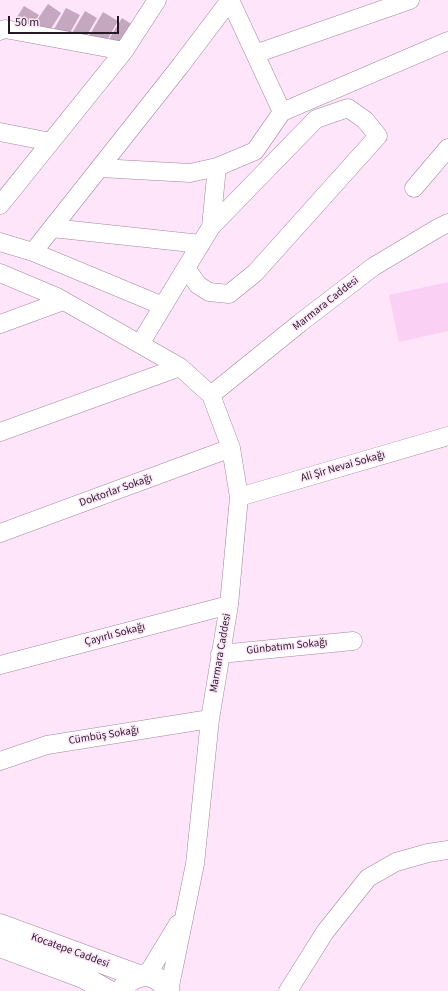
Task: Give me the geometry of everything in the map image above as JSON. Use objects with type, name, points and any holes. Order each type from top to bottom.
[{"type":"main road","name":"Kocatepe Caddesi","points":[[0,925],[143,975],[154,977],[161,980],[168,991]]},
{"type":"main road","name":"Kocatepe Caddesi","points":[[0,946],[84,977],[108,991]]},
{"type":"main road","points":[[122,991],[132,978],[143,975]]},
{"type":"street","points":[[0,205],[124,51],[157,0]]},
{"type":"street","points":[[33,252],[181,65],[230,0],[282,112]]},
{"type":"street","points":[[255,54],[410,0]]},
{"type":"street","points":[[0,31],[5,29],[124,51]]},
{"type":"street","points":[[100,168],[190,173],[216,167],[255,151],[282,112],[448,42]]},
{"type":"street","points":[[348,108],[354,82]]},
{"type":"street","points":[[140,344],[211,227],[316,118],[348,108]]},
{"type":"street","points":[[186,268],[198,285],[209,292],[229,294],[255,273],[378,136],[365,120],[348,108]]},
{"type":"street","points":[[0,132],[51,142]]},
{"type":"street","points":[[414,188],[448,148]]},
{"type":"street","points":[[211,227],[216,167]]},
{"type":"street","name":"Marmara Caddesi","points":[[211,395],[300,323],[373,267],[448,223]]},
{"type":"street","points":[[52,228],[201,244]]},
{"type":"street","points":[[0,242],[33,252],[163,306]]},
{"type":"street","name":"Marmara Caddesi","points":[[0,273],[64,300],[180,367],[211,395],[231,448],[239,497],[229,605],[210,719],[195,864],[168,991]]},
{"type":"street","points":[[0,324],[64,300]]},
{"type":"street","points":[[0,432],[180,367]]},
{"type":"street","name":"Ali Şir Nevai Sokağı","points":[[239,497],[448,436]]},
{"type":"street","name":"Doktorlar Sokağı","points":[[0,533],[231,448]]},
{"type":"street","name":"Çayırlı Sokağı","points":[[0,665],[229,605]]},
{"type":"street","name":"Günbatımı Sokağı","points":[[220,654],[353,641]]},
{"type":"street","name":"Cümbüş Sokağı","points":[[0,761],[47,745],[210,719]]},
{"type":"street","points":[[288,991],[325,932],[368,878],[396,862],[428,853],[448,850]]},
{"type":"street","name":"Marmara Caddesi","points":[[143,975],[184,914]]},
{"type":"shaded area","points":[[448,282],[448,331],[399,342],[389,295]]},
{"type":"building","points":[[48,4],[61,13],[47,35],[33,26]]},
{"type":"building","points":[[24,6],[39,15],[28,32],[13,23]]},
{"type":"building","points":[[66,8],[80,15],[67,38],[53,31]]},
{"type":"building","points":[[85,11],[97,18],[84,40],[72,33]]},
{"type":"building","points":[[103,12],[118,21],[105,44],[89,36]]},
{"type":"building","points":[[122,18],[136,27],[124,48],[109,39]]}]
